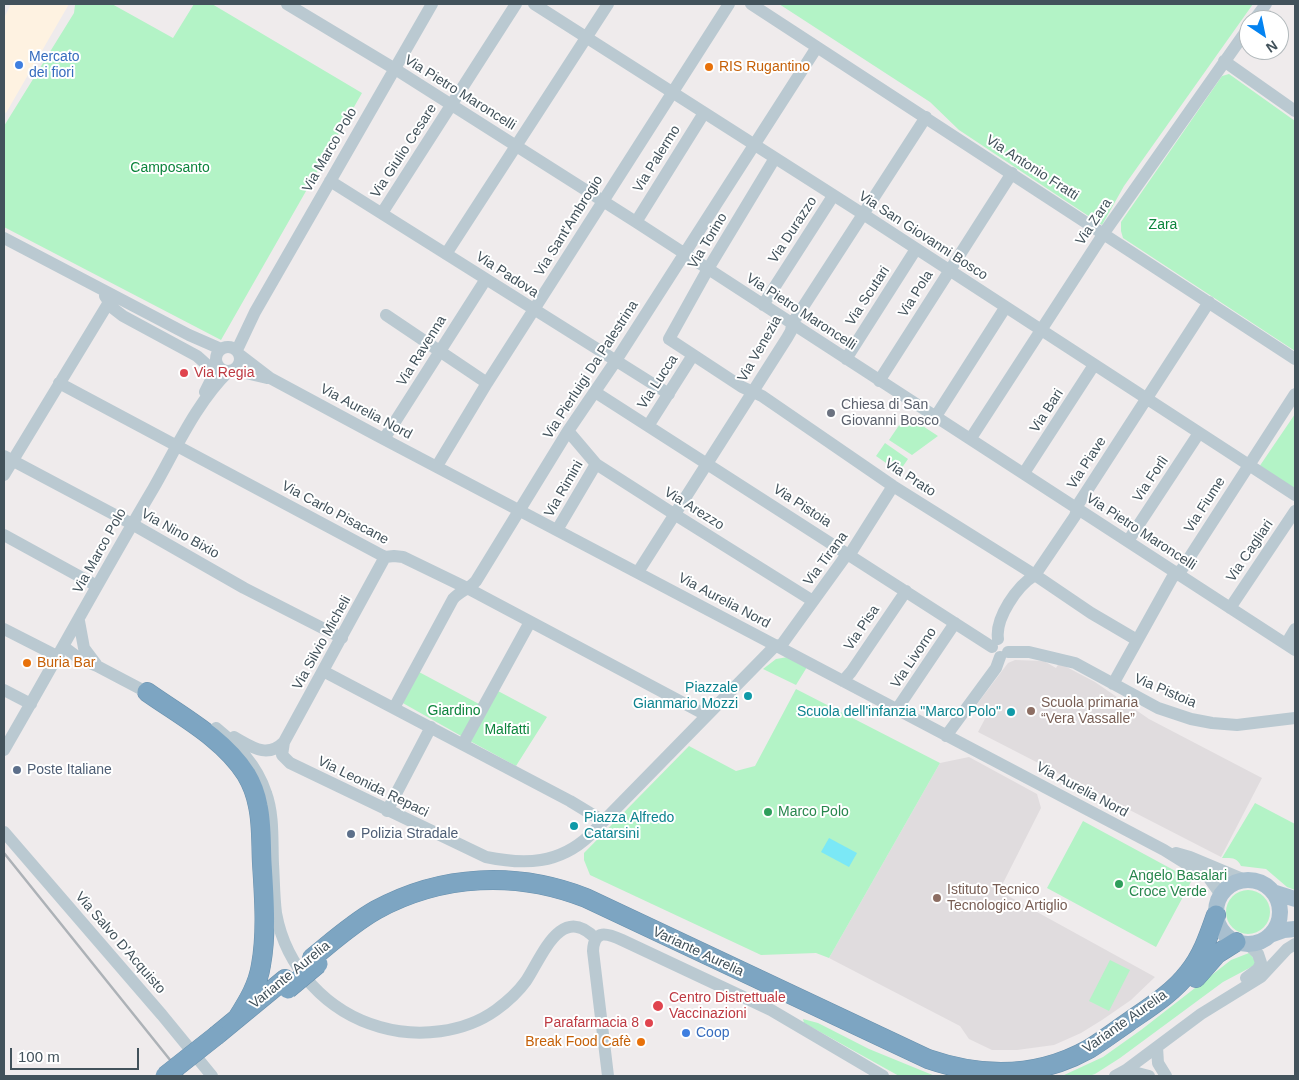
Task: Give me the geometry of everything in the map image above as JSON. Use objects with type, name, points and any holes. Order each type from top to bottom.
[{"type":"highway","points":[[147,692],[223,747],[246,774],[255,794],[261,833],[264,897],[263,950],[258,979],[238,1017]]},
{"type":"highway","name":"Variante Aurelia","points":[[180,1076],[220,1039],[315,961],[357,922],[400,899],[424,890],[454,883],[482,879],[502,879],[564,890],[586,898],[928,1059],[968,1070],[1008,1072],[1047,1066],[1080,1053],[1096,1045],[1152,1005],[1176,986],[1189,972],[1204,944],[1216,915]]},
{"type":"highway","name":"Variante Aurelia","points":[[315,961],[375,922],[411,904],[447,894],[478,889],[491,888],[525,891],[557,898],[592,911],[903,1058],[951,1076]]},
{"type":"highway","name":"Variante Aurelia","points":[[1046,1076],[1081,1063],[1113,1045],[1175,999],[1194,982],[1217,954],[1242,943]]},
{"type":"highway","name":"Variante Aurelia","points":[[165,1076],[220,1039],[238,1017],[286,984]]},
{"type":"main road","points":[[1273,931],[1279,918],[1278,900],[1273,892],[1261,882],[1245,880],[1230,886],[1221,895],[1217,904],[1216,915],[1218,923],[1222,931],[1229,938],[1242,943],[1262,941],[1295,916]]},
{"type":"main road","points":[[1273,892],[1295,899]]},
{"type":"main road","points":[[1273,931],[1295,929]]},
{"type":"street","name":"Via Pietro Maroncelli","points":[[287,4],[305,9],[879,381],[971,438],[1291,647]]},
{"type":"street","name":"Via Marco Polo","points":[[4,750],[64,648],[97,586],[197,412],[218,363],[255,312],[432,4]]},
{"type":"street","name":"Via Giulio Cesare","points":[[382,213],[516,4]]},
{"type":"street","name":"Via San Giovanni Bosco","points":[[534,4],[863,214],[1295,495]]},
{"type":"street","points":[[446,254],[608,4]]},
{"type":"street","name":"Via Sant'Ambrogio","points":[[437,466],[487,383],[729,4]]},
{"type":"street","name":"Via Antonio Fratti","points":[[751,4],[1012,172],[1295,359]]},
{"type":"street","name":"Via Zara","points":[[971,438],[1104,233],[1239,41]]},
{"type":"street","name":"Via Pierluigi Da Palestrina","points":[[394,708],[453,599],[459,593],[469,589],[568,431],[615,362],[817,47]]},
{"type":"street","points":[[1224,61],[1295,111]]},
{"type":"street","name":"Via Palermo","points":[[636,222],[704,113]]},
{"type":"street","name":"Via Venezia","points":[[638,572],[754,391],[791,331],[792,324],[926,117]]},
{"type":"street","name":"Via Torino","points":[[669,339],[708,269],[775,158]]},
{"type":"street","name":"Via Pola","points":[[879,381],[1012,172]]},
{"type":"street","name":"Via Padova","points":[[330,181],[615,362],[669,394]]},
{"type":"street","name":"Via Durazzo","points":[[763,305],[833,196]]},
{"type":"street","points":[[4,238],[189,335],[218,363]]},
{"type":"street","name":"Via Scutari","points":[[846,359],[916,250]]},
{"type":"street","name":"Via Ravenna","points":[[384,440],[486,280]]},
{"type":"street","points":[[98,288],[123,316],[199,357],[218,363]]},
{"type":"street","points":[[4,474],[8,458],[59,383],[109,302]]},
{"type":"street","name":"Via Piave","points":[[946,736],[996,668],[1000,620],[1021,587],[1035,575],[1075,516],[1076,508],[1209,302]]},
{"type":"street","points":[[936,416],[1005,308]]},
{"type":"street","name":"Via Marco Polo","points":[[231,371],[240,362],[239,352],[255,312]]},
{"type":"street","points":[[386,314],[487,383]]},
{"type":"street","name":"Via Prato","points":[[669,339],[746,390],[754,391],[893,486],[1035,575],[1091,613],[1138,640]]},
{"type":"street","points":[[218,363],[232,347],[239,352]]},
{"type":"street","name":"Via Aurelia Nord","points":[[239,352],[270,378],[384,440],[437,466],[1164,850],[1209,878],[1221,895]]},
{"type":"street","name":"Via Lucca","points":[[648,426],[693,355]]},
{"type":"street","name":"Via Aurelia Nord","points":[[218,363],[222,370],[270,378]]},
{"type":"street","name":"Via Bari","points":[[1024,473],[1094,365]]},
{"type":"street","name":"Via Carlo Pisacane","points":[[59,383],[385,557],[403,557],[469,589],[706,715]]},
{"type":"street","name":"Via Pistoia","points":[[595,392],[955,623],[999,649],[1029,652],[1075,663],[1112,684],[1167,711],[1206,722],[1237,725],[1295,718]]},
{"type":"street","name":"Via Fiume","points":[[1112,684],[1172,578],[1178,574],[1295,394]]},
{"type":"street","name":"Via Arezzo","points":[[568,431],[596,464],[813,600]]},
{"type":"street","name":"Via Forlì","points":[[1128,541],[1199,434]]},
{"type":"street","name":"Via Nino Bixio","points":[[8,458],[132,524],[244,588],[342,638]]},
{"type":"street","name":"Via Rimini","points":[[557,530],[596,464]]},
{"type":"street","name":"Via Tirana","points":[[778,646],[845,557],[850,554],[893,486]]},
{"type":"street","name":"Via Cagliari","points":[[1230,608],[1295,511]]},
{"type":"street","points":[[4,535],[97,586]]},
{"type":"street","name":"Via Silvio Micheli","points":[[284,742],[385,557]]},
{"type":"street","name":"Via Pisa","points":[[843,681],[906,591]]},
{"type":"street","points":[[79,621],[85,656]]},
{"type":"street","points":[[463,744],[530,622]]},
{"type":"street","name":"Via Livorno","points":[[897,710],[955,623]]},
{"type":"street","points":[[4,629],[64,648],[73,654],[85,656],[97,666],[252,747],[266,751],[276,750],[284,742]]},
{"type":"street","points":[[1291,647],[1295,629]]},
{"type":"street","name":"Via Leonida Repaci","points":[[284,742],[282,755],[290,763],[479,855],[510,860],[540,860],[557,857],[574,849],[706,715],[778,646]]},
{"type":"street","points":[[50,671],[66,662],[85,656]]},
{"type":"street","points":[[324,671],[570,801],[603,821]]},
{"type":"street","points":[[4,690],[31,704]]},
{"type":"street","points":[[387,811],[431,727]]},
{"type":"street","points":[[216,728],[244,754],[258,774],[267,795],[271,820],[276,912],[289,953],[300,971],[321,994],[354,1017],[380,1027],[405,1032],[435,1032],[460,1027],[488,1015],[511,998],[526,980],[550,940],[560,932],[578,926],[596,939]]},
{"type":"street","name":"Via Salvo D'Acquisto","points":[[4,832],[162,1015],[212,1076]]},
{"type":"street","name":"Via Aurelia Nord","points":[[1164,850],[1190,857],[1245,880]]},
{"type":"street","points":[[608,1076],[593,951],[596,939],[602,934],[610,935],[706,978],[771,1010],[883,1076]]},
{"type":"street","points":[[1115,1076],[1157,1047],[1258,969],[1259,957],[1242,943]]},
{"type":"street","points":[[1201,1014],[1261,977],[1295,944]]},
{"type":"street","points":[[1157,1047],[1158,1063],[1166,1076],[1175,1076]]},
{"type":"street","points":[[1126,1070],[1149,1076]]},
{"type":"shaded area","name":"Mercato dei fiori","points":[[11,4],[69,4],[6,113],[4,112],[4,18]]},
{"type":"shaded area","points":[[1015,660],[1044,661],[1056,668],[1059,663],[1095,682],[1149,719],[1262,778],[1221,857],[978,732],[987,715],[974,708],[1008,663]]},
{"type":"shaded area","name":"Istituto Tecnico Tecnologico Artiglio","points":[[969,757],[1037,794],[1041,808],[999,891],[1155,977],[1131,1000],[1102,1020],[1081,1033],[1054,1045],[1017,1050],[992,1050],[969,1039],[960,1026],[829,958],[940,763]]},
{"type":"green space","name":"Camposanto","points":[[112,4],[173,38],[194,4],[212,4],[362,93],[221,340],[4,227],[4,126],[74,13],[75,5]]},
{"type":"green space","points":[[779,4],[1253,4],[1249,10],[1239,10],[1239,24],[1124,186],[1102,225],[959,130],[930,102]]},
{"type":"green space","name":"Zara","points":[[1229,74],[1295,121],[1295,351],[1123,238],[1121,231],[1121,222],[1222,76]]},
{"type":"green space","points":[[1295,414],[1295,490],[1259,467]]},
{"type":"green space","points":[[906,415],[938,436],[912,455],[889,440]]},
{"type":"green space","points":[[885,443],[908,459],[899,472],[876,456]]},
{"type":"green space","points":[[788,657],[807,667],[796,685],[763,669],[776,659]]},
{"type":"green space","name":"Giardino","points":[[419,672],[479,704],[463,737],[401,702]]},
{"type":"green space","name":"Marco Polo","points":[[796,689],[940,763],[829,958],[816,953],[761,955],[590,875],[584,860],[584,853],[689,746],[736,771],[755,766]]},
{"type":"green space","name":"Malfatti","points":[[498,691],[547,717],[516,766],[470,741]]},
{"type":"green space","points":[[1255,803],[1295,824],[1295,890],[1287,887],[1266,869],[1241,866],[1236,860],[1222,858]]},
{"type":"green space","name":"Angelo Basalari Croce Verde","points":[[1083,821],[1192,880],[1156,947],[1047,888]]},
{"type":"green space","points":[[1248,890],[1260,894],[1266,900],[1270,912],[1266,924],[1260,930],[1248,934],[1236,930],[1230,924],[1226,912],[1230,900],[1236,894]]},
{"type":"green space","points":[[1249,953],[1256,961],[1255,965],[1223,982],[1120,1058],[1089,1076],[1062,1076],[1103,1057],[1231,960]]},
{"type":"green space","points":[[1110,960],[1130,970],[1109,1011],[1089,1001]]},
{"type":"green space","points":[[803,1019],[818,1023],[869,1049],[935,1076],[899,1076],[804,1023]]},
{"type":"water","points":[[829,838],[857,853],[849,867],[821,852]]},
{"type":"railway","points":[[4,853],[183,1076]]},
{"type":"place","name":"Mercato dei fiori","points":[[19,65]]},
{"type":"place","name":"RIS Rugantino","points":[[709,67]]},
{"type":"place","name":"Via Regia","points":[[184,373]]},
{"type":"place","name":"Chiesa di San Giovanni Bosco","points":[[831,413]]},
{"type":"place","name":"Buria Bar","points":[[27,663]]},
{"type":"place","name":"Piazzale Gianmario Mozzi","points":[[748,696]]},
{"type":"place","name":"Scuola primaria “Vera Vassalle”","points":[[1031,711]]},
{"type":"place","name":"Scuola dell'infanzia \"Marco Polo\"","points":[[1011,712]]},
{"type":"place","name":"Poste Italiane","points":[[17,770]]},
{"type":"place","name":"Marco Polo","points":[[768,812]]},
{"type":"place","name":"Piazza Alfredo Catarsini","points":[[574,826]]},
{"type":"place","name":"Polizia Stradale","points":[[351,834]]},
{"type":"place","name":"Angelo Basalari Croce Verde","points":[[1119,884]]},
{"type":"place","name":"Istituto Tecnico Tecnologico Artiglio","points":[[937,898]]},
{"type":"place","name":"Centro Distrettuale Vaccinazioni","points":[[658,1006]]},
{"type":"place","name":"Parafarmacia 8","points":[[649,1023]]},
{"type":"place","name":"Coop","points":[[686,1033]]},
{"type":"place","name":"Break Food Cafè","points":[[641,1042]]}]
